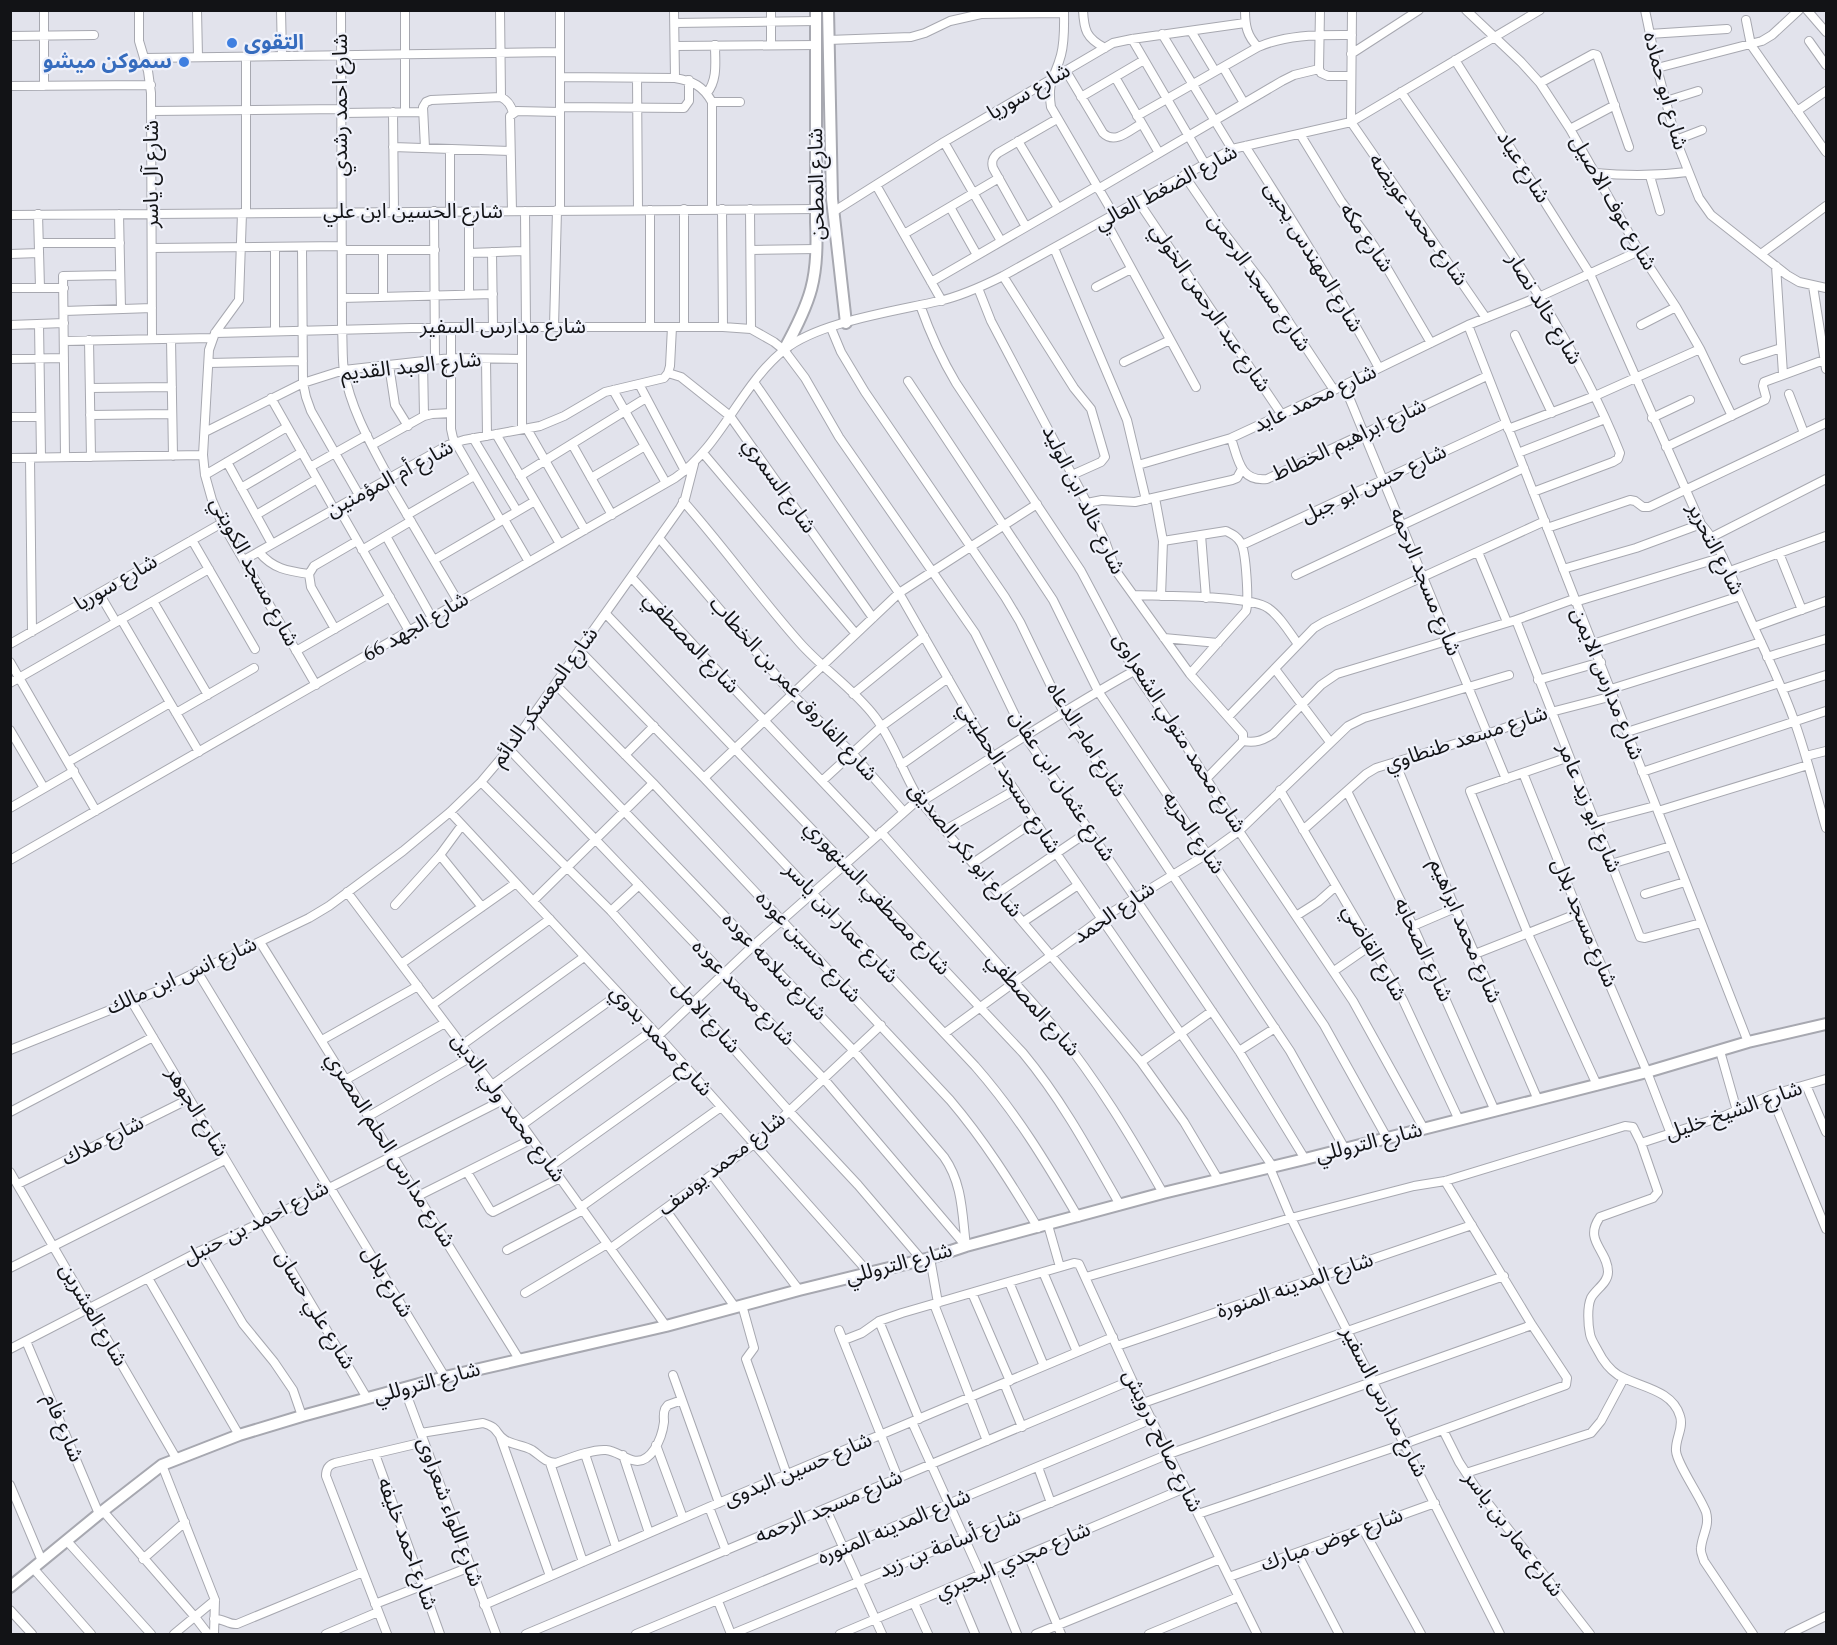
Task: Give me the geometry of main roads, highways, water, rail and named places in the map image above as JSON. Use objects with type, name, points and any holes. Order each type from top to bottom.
[{"type":"place","name":"التقوى","points":[[232,43]]},
{"type":"place","name":"سموكن ميشو","points":[[184,62]]}]
